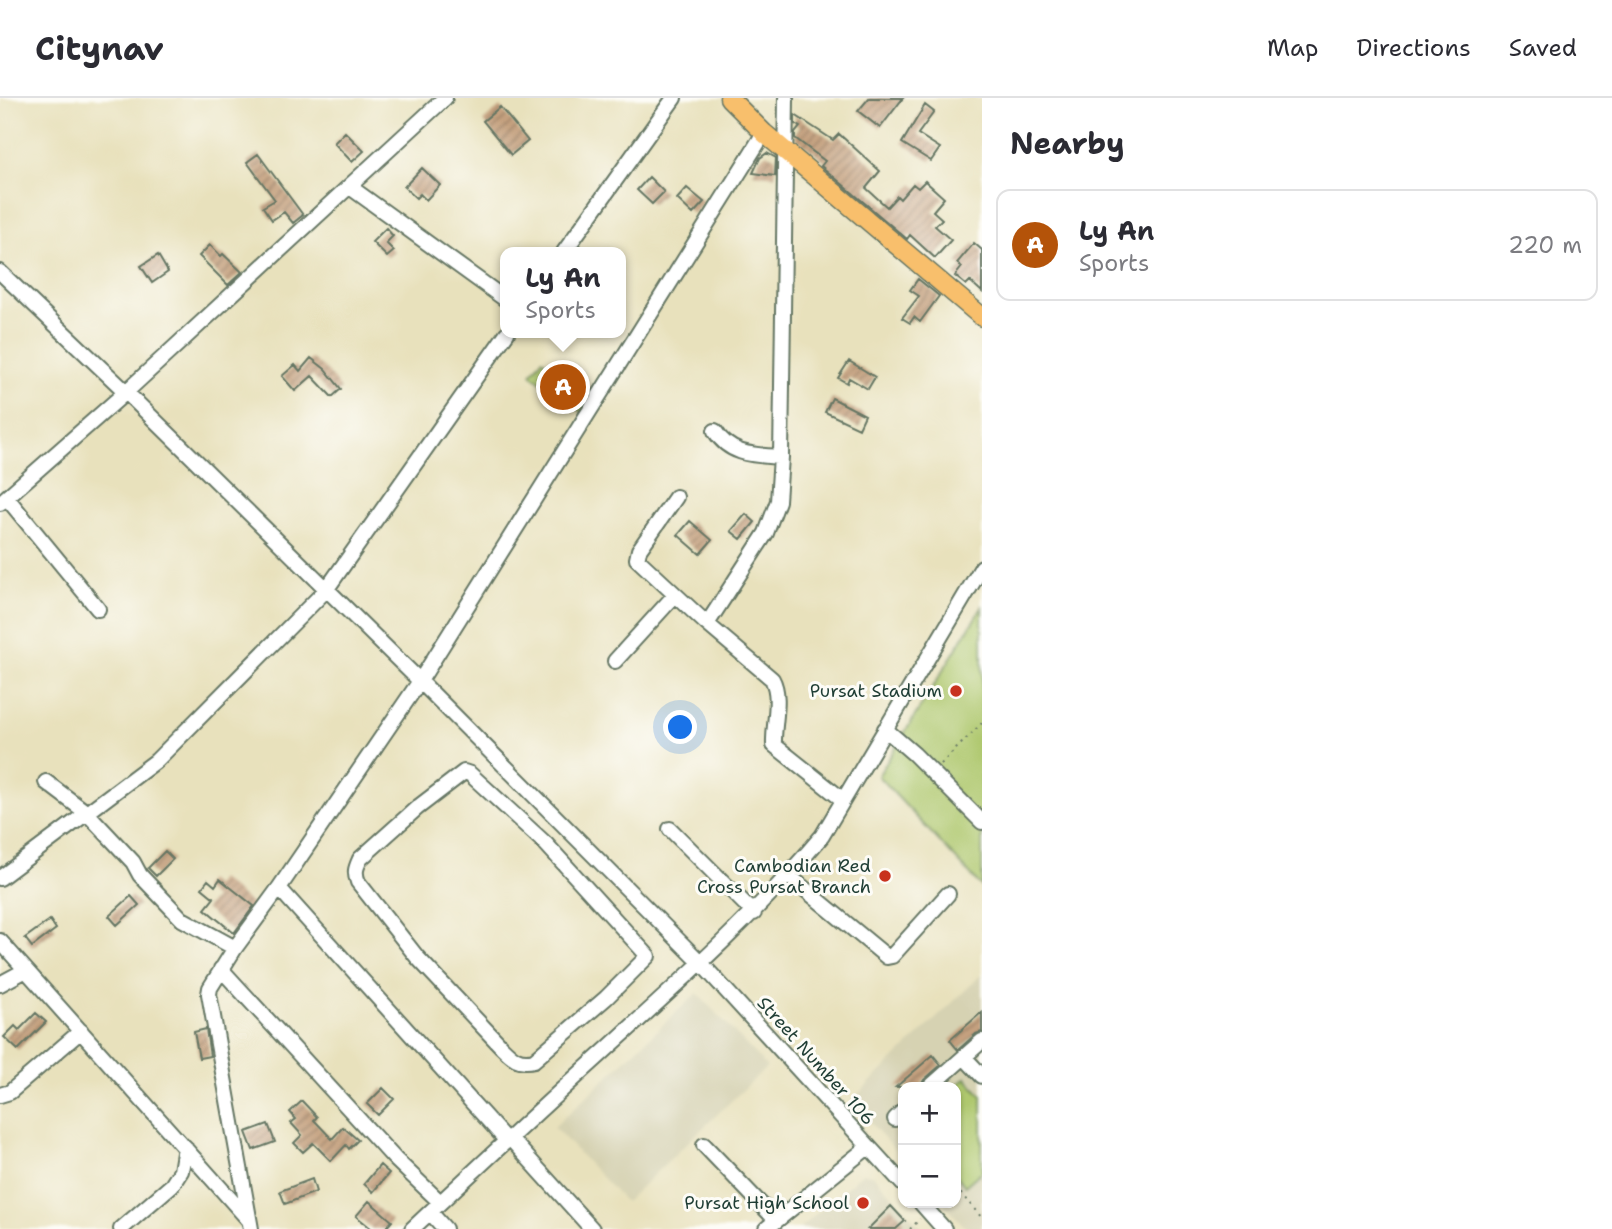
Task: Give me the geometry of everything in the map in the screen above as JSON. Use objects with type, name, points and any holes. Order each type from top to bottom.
[{"type":"main road","points":[[729,98],[764,133],[982,317]]},
{"type":"street","points":[[98,609],[3,500],[126,392],[445,98]]},
{"type":"street","points":[[568,247],[674,98]]},
{"type":"street","points":[[707,624],[766,533],[778,501],[781,457],[786,98]]},
{"type":"street","points":[[250,1224],[210,988],[234,948],[279,888],[420,681],[764,133]]},
{"type":"street","points":[[350,187],[500,295]]},
{"type":"street","name":"Street Number 106","points":[[0,272],[420,681],[701,963],[898,1179]]},
{"type":"street","points":[[0,878],[156,761],[326,590],[503,338]]},
{"type":"street","points":[[715,432],[736,451],[781,457]]},
{"type":"street","points":[[676,497],[639,550],[637,559],[772,679],[777,688],[774,745],[844,800]]},
{"type":"street","points":[[412,1229],[701,963],[789,876],[822,836],[982,567]]},
{"type":"street","points":[[615,661],[675,595]]},
{"type":"street","points":[[885,729],[982,821]]},
{"type":"street","points":[[464,772],[470,774],[546,844],[648,956],[606,998],[534,1060],[527,1062],[514,1059],[502,1048],[417,957],[358,882],[355,870],[360,859],[464,772]]},
{"type":"street","points":[[46,782],[87,813],[182,919],[234,948]]},
{"type":"street","points":[[546,844],[564,827]]},
{"type":"street","points":[[670,829],[754,912]]},
{"type":"street","points":[[789,876],[887,957],[892,956],[948,894]]},
{"type":"street","points":[[279,888],[592,1229]]},
{"type":"street","points":[[0,941],[185,1147],[250,1224]]},
{"type":"street","points":[[0,985],[26,970]]},
{"type":"street","points":[[221,970],[395,1159],[435,1207],[445,1229]]},
{"type":"street","points":[[0,1096],[16,1087],[81,1031]]},
{"type":"street","points":[[936,1082],[982,1041]]},
{"type":"street","points":[[964,1057],[982,1076]]},
{"type":"street","points":[[704,1145],[771,1224],[868,1147]]},
{"type":"street","points":[[121,1229],[172,1185],[181,1171],[185,1147]]},
{"type":"street","points":[[925,1208],[944,1229]]},
{"type":"path","points":[[933,772],[982,723]]},
{"type":"path","points":[[961,1194],[982,1219]]},
{"type":"shaded area","points":[[982,974],[982,1229],[967,1229],[948,1208],[961,1208],[961,1082],[898,1082],[898,1153],[851,1101]]},
{"type":"shaded area","points":[[697,993],[767,1067],[625,1202],[554,1127]]},
{"type":"shaded area","name":"Pursat High School","points":[[863,1173],[874,1176],[898,1202],[898,1208],[903,1208],[922,1229],[799,1229]]},
{"type":"green space","points":[[542,359],[594,399],[584,414],[531,374]]},
{"type":"green space","name":"Pursat Stadium","points":[[982,607],[982,887],[878,776]]},
{"type":"green space","points":[[966,1078],[982,1096],[982,1171],[965,1186],[961,1181],[961,1082]]},
{"type":"building","points":[[869,98],[903,98],[880,128],[858,111]]},
{"type":"building","points":[[925,105],[934,112],[918,134],[940,148],[931,161],[902,143]]},
{"type":"building","points":[[500,107],[528,141],[511,155],[483,121]]},
{"type":"building","points":[[795,115],[833,140],[839,134],[880,171],[866,188],[887,207],[897,196],[900,199],[913,184],[918,188],[925,181],[944,198],[933,211],[942,219],[935,226],[951,240],[935,258],[910,235],[907,239],[821,166],[825,161],[795,138],[800,127],[795,124]]},
{"type":"building","points":[[345,132],[364,151],[352,162],[334,143]]},
{"type":"building","points":[[767,153],[776,158],[775,176],[753,173],[760,158]]},
{"type":"building","points":[[258,154],[303,215],[293,223],[284,212],[272,220],[263,207],[275,200],[247,162]]},
{"type":"building","points":[[422,168],[440,185],[426,200],[420,194],[416,198],[404,187]]},
{"type":"building","points":[[649,177],[664,192],[652,204],[637,190]]},
{"type":"building","points":[[687,188],[704,202],[693,214],[677,199]]},
{"type":"building","points":[[386,228],[393,236],[386,243],[394,251],[387,257],[372,242]]},
{"type":"building","points":[[974,243],[982,250],[982,292],[970,281],[966,285],[955,276],[962,267],[957,263]]},
{"type":"building","points":[[210,245],[242,272],[228,285],[199,256]]},
{"type":"building","points":[[158,255],[168,272],[152,283],[141,266]]},
{"type":"building","points":[[918,279],[939,296],[920,322],[914,317],[910,323],[902,318],[919,296],[910,290]]},
{"type":"building","points":[[311,358],[325,369],[341,389],[332,397],[312,376],[295,391],[282,376],[295,365],[300,371]]},
{"type":"building","points":[[849,361],[875,377],[868,389],[849,378],[847,383],[838,378]]},
{"type":"building","points":[[832,398],[865,415],[859,428],[825,412]]},
{"type":"building","points":[[746,514],[755,522],[741,539],[731,531]]},
{"type":"building","points":[[690,521],[712,540],[700,554],[678,535]]},
{"type":"building","points":[[165,851],[173,859],[156,876],[148,868]]},
{"type":"building","points":[[220,879],[254,906],[234,933],[205,909],[214,898],[202,888],[208,880],[215,886]]},
{"type":"building","points":[[131,896],[139,905],[117,925],[109,916]]},
{"type":"building","points":[[50,920],[56,929],[32,947],[25,938]]},
{"type":"building","points":[[982,1012],[982,1032],[958,1050],[950,1040]]},
{"type":"building","points":[[36,1013],[46,1022],[18,1050],[4,1037],[15,1026],[19,1030]]},
{"type":"building","points":[[206,1029],[210,1056],[199,1058],[194,1032]]},
{"type":"building","points":[[933,1055],[941,1065],[923,1082],[902,1082]]},
{"type":"building","points":[[383,1088],[394,1099],[378,1115],[367,1104]]},
{"type":"building","points":[[302,1101],[317,1117],[314,1120],[332,1139],[343,1127],[358,1140],[349,1149],[346,1145],[331,1161],[313,1143],[303,1152],[294,1143],[302,1135],[291,1123],[296,1119],[290,1112]]},
{"type":"building","points":[[268,1124],[275,1142],[253,1150],[246,1132]]},
{"type":"building","points":[[380,1165],[389,1173],[373,1192],[364,1184]]},
{"type":"building","points":[[312,1179],[316,1192],[285,1204],[280,1191]]},
{"type":"building","points":[[369,1201],[392,1221],[385,1229],[372,1229],[356,1216]]},
{"type":"building","points":[[891,1206],[905,1221],[896,1229],[868,1229]]},
{"type":"place","name":"Ly An","points":[[563,387]]},
{"type":"place","name":"Pursat Stadium","points":[[956,691]]},
{"type":"place","name":"Cambodian Red Cross Pursat Branch","points":[[885,876]]},
{"type":"place","name":"Pursat High School","points":[[863,1203]]}]
